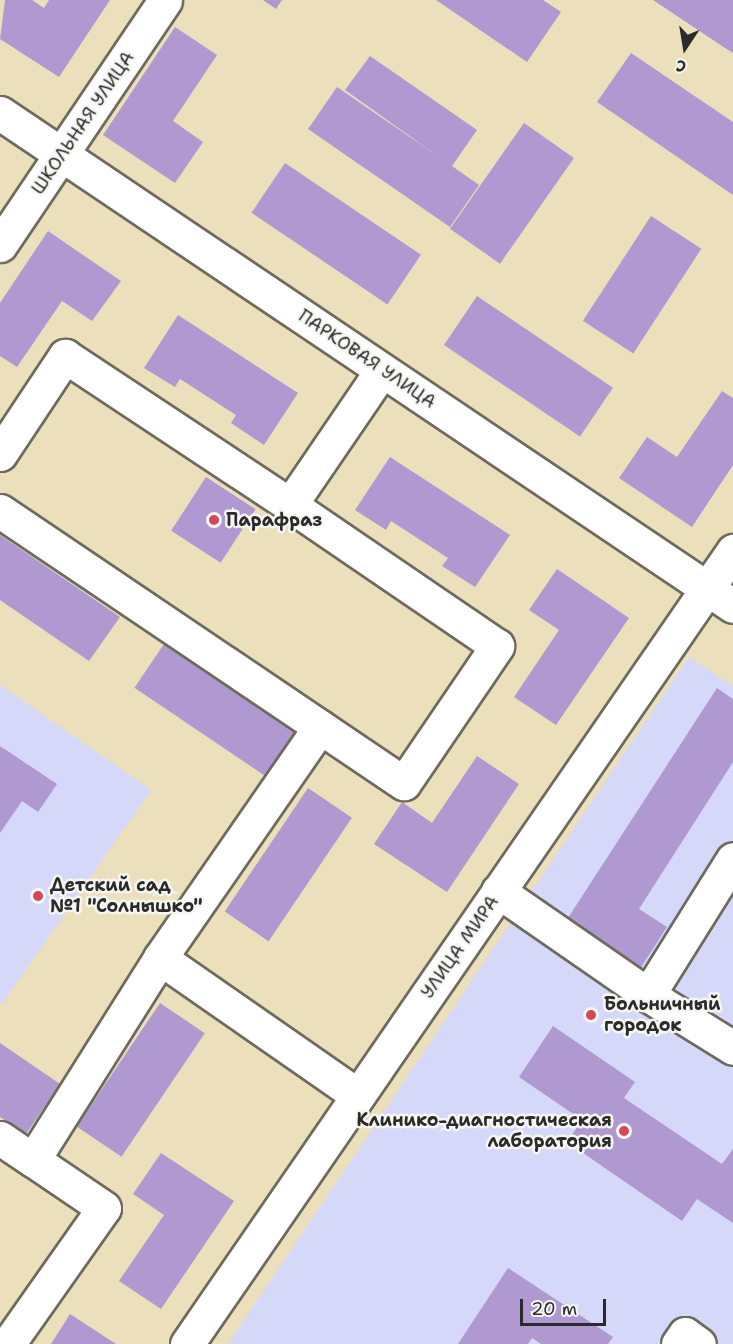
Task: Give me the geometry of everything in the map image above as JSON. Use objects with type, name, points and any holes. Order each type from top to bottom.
[{"type":"street","name":"ШКОЛЬНАЯ УЛИЦА","points":[[0,245],[165,0]]},
{"type":"street","name":"ПАРКОВАЯ УЛИЦА","points":[[0,113],[720,598]]},
{"type":"street","points":[[0,454],[65,356],[497,646],[404,783],[0,511]]},
{"type":"street","points":[[290,505],[382,370]]},
{"type":"street","name":"УЛИЦА МИРА","points":[[188,1344],[498,891],[720,598],[733,551]]},
{"type":"street","points":[[33,1160],[160,958],[320,727]]},
{"type":"street","points":[[648,995],[733,859]]},
{"type":"street","points":[[498,891],[648,995],[733,1048]]},
{"type":"street","points":[[160,958],[357,1095]]},
{"type":"street","points":[[0,1138],[104,1208],[8,1344]]},
{"type":"street","points":[[678,1344],[685,1334],[699,1344]]},
{"type":"shaded area","name":"Больничный городок","points":[[689,657],[733,686],[733,1344],[228,1344]]},
{"type":"shaded area","name":"Детский сад №1 \"Солнышко\"","points":[[0,685],[151,790],[2,1004],[0,1002]]},
{"type":"building","points":[[5,0],[32,0],[44,8],[49,0],[110,0],[59,77],[0,39]]},
{"type":"building","points":[[263,0],[282,0],[276,9]]},
{"type":"building","points":[[436,0],[543,0],[561,12],[527,62]]},
{"type":"building","points":[[653,0],[733,0],[733,53],[722,46]]},
{"type":"building","points":[[175,27],[217,55],[173,121],[203,142],[175,183],[103,135]]},
{"type":"building","points":[[631,53],[733,122],[733,195],[597,102]]},
{"type":"building","points":[[370,56],[477,130],[452,166],[479,185],[450,227],[308,129],[337,87],[439,157],[345,90]]},
{"type":"building","points":[[524,123],[574,158],[500,264],[450,229]]},
{"type":"building","points":[[285,163],[421,255],[387,304],[251,213]]},
{"type":"building","points":[[651,216],[701,249],[633,354],[583,321]]},
{"type":"building","points":[[48,231],[121,281],[92,321],[62,301],[17,367],[0,356],[0,303]]},
{"type":"building","points":[[477,296],[613,388],[580,437],[444,345]]},
{"type":"building","points":[[178,315],[298,393],[264,445],[231,423],[236,415],[180,379],[175,387],[144,368]]},
{"type":"building","points":[[722,391],[733,398],[733,465],[692,527],[619,478],[647,437],[677,457]]},
{"type":"building","points":[[390,457],[510,535],[475,587],[442,566],[448,558],[391,521],[386,530],[355,510]]},
{"type":"building","name":"Парафраз","points":[[206,477],[255,509],[221,563],[171,531]]},
{"type":"building","points":[[0,535],[120,617],[89,661],[0,600]]},
{"type":"building","points":[[557,569],[629,618],[556,725],[514,697],[559,630],[529,610]]},
{"type":"building","points":[[168,638],[305,730],[271,780],[134,688]]},
{"type":"building","points":[[717,688],[733,699],[733,762],[639,909],[667,927],[640,969],[566,921]]},
{"type":"building","points":[[0,746],[57,784],[38,812],[22,801],[0,833]]},
{"type":"building","points":[[477,756],[519,784],[447,892],[374,844],[402,802],[432,823]]},
{"type":"building","points":[[308,788],[352,818],[269,941],[225,912]]},
{"type":"building","points":[[160,1003],[205,1033],[121,1157],[77,1127]]},
{"type":"building","name":"Клинико-диагностическая лаборатория","points":[[553,1026],[635,1082],[624,1098],[722,1164],[733,1149],[733,1223],[697,1199],[682,1221],[567,1142],[582,1120],[519,1077]]},
{"type":"building","points":[[0,1043],[60,1084],[26,1134],[0,1117]]},
{"type":"building","points":[[161,1153],[234,1201],[161,1309],[119,1281],[164,1215],[133,1194]]},
{"type":"building","points":[[508,1268],[613,1337],[608,1344],[541,1344],[532,1338],[528,1344],[458,1344]]},
{"type":"building","points":[[70,1314],[116,1344],[51,1344]]},
{"type":"place","name":"Парафраз","points":[[214,520]]},
{"type":"place","name":"Детский сад №1 \"Солнышко\"","points":[[38,896]]},
{"type":"place","name":"Больничный городок","points":[[591,1015]]},
{"type":"place","name":"Клинико-диагностическая лаборатория","points":[[624,1131]]}]
